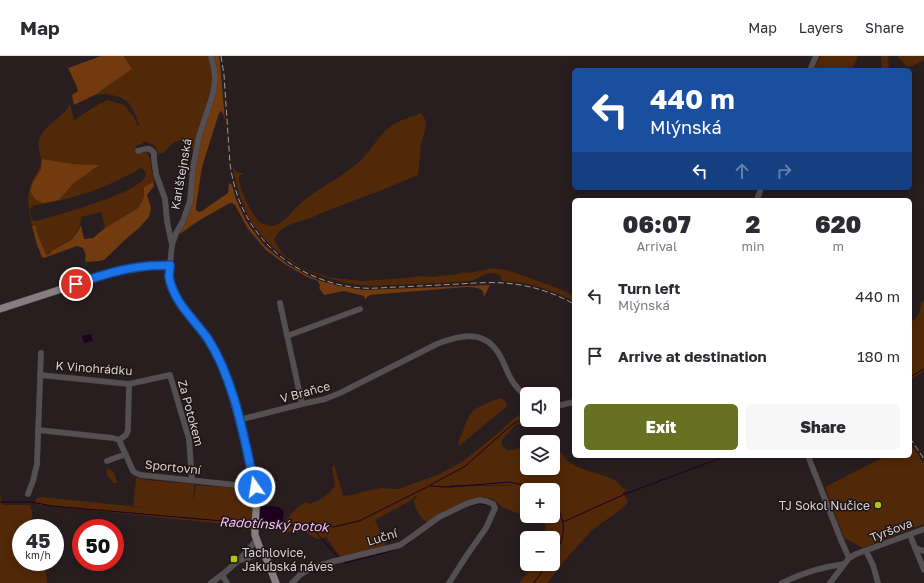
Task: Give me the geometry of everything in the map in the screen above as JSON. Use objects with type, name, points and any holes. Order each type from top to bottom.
[{"type":"main road","points":[[0,309],[124,270],[147,266],[170,265]]},
{"type":"main road","name":"Karlštejnská","points":[[170,265],[169,277],[174,293],[207,339],[221,362],[229,384],[240,420],[257,495],[255,525],[256,540],[267,560],[276,583]]},
{"type":"street","name":"Karlštejnská","points":[[170,265],[172,245],[176,233],[184,221],[190,200],[193,168],[199,136],[213,94],[215,79],[211,56]]},
{"type":"street","points":[[811,68],[816,56]]},
{"type":"street","points":[[138,151],[146,148],[151,149],[154,153],[156,174],[165,199],[167,221],[172,245]]},
{"type":"street","points":[[280,303],[302,404]]},
{"type":"street","points":[[287,336],[360,309]]},
{"type":"street","name":"V Braňce","points":[[240,420],[325,399],[395,366],[437,344],[459,337],[468,336],[486,340],[492,344],[498,351],[512,381],[520,390]]},
{"type":"street","name":"K Vinohrádku","points":[[28,494],[37,464],[41,353]]},
{"type":"street","name":"K Vinohrádku","points":[[40,375],[130,384],[170,375]]},
{"type":"street","name":"Za Potokem","points":[[170,375],[189,439],[192,480]]},
{"type":"street","points":[[38,430],[113,438],[119,440],[126,435],[128,430],[130,384]]},
{"type":"street","points":[[560,405],[572,402]]},
{"type":"street","name":"Sportovní","points":[[119,440],[133,471],[141,475],[255,487]]},
{"type":"street","points":[[107,462],[126,454]]},
{"type":"street","points":[[809,458],[849,558],[830,583]]},
{"type":"street","name":"Luční","points":[[292,583],[300,575],[311,568],[400,545],[439,517],[466,504],[479,500],[493,504],[495,508],[486,528],[449,583]]},
{"type":"street","name":"Tyršova","points":[[849,558],[856,554],[924,529]]},
{"type":"street","points":[[910,534],[924,570]]},
{"type":"street","points":[[211,583],[240,560],[256,540]]},
{"type":"street","points":[[915,548],[924,551]]},
{"type":"street","points":[[866,551],[878,583]]},
{"type":"street","points":[[240,560],[262,553]]},
{"type":"street","points":[[782,583],[800,574],[829,566],[844,564]]},
{"type":"street","points":[[222,575],[227,583]]},
{"type":"shaded area","points":[[101,56],[124,56],[132,69],[95,95],[74,105],[72,95],[78,91],[68,68]]},
{"type":"shaded area","points":[[124,56],[209,56],[212,68],[211,94],[196,136],[193,151],[185,140],[175,142],[166,151],[159,154],[157,149],[148,142],[145,141],[142,144],[137,145],[136,147],[139,153],[147,152],[150,158],[152,173],[155,181],[144,187],[144,197],[138,208],[105,228],[101,212],[81,217],[80,225],[74,236],[48,255],[46,254],[37,233],[36,225],[32,226],[28,205],[29,189],[41,164],[38,143],[40,137],[43,132],[68,108],[70,104],[74,120],[108,100],[124,105],[133,116],[138,126],[136,116],[128,102],[120,97],[107,94],[95,95],[132,69]],"holes":[[[72,164],[99,165],[73,184],[59,200],[30,191],[33,182],[41,169]],[[141,168],[146,175],[140,183],[125,191],[104,200],[62,214],[37,221],[32,220],[30,212],[31,207],[64,200],[90,192],[129,175]]]},
{"type":"shaded area","points":[[214,56],[219,56],[225,121],[221,111],[219,113],[202,167],[196,210],[199,212],[202,211],[228,193],[229,183],[232,185],[236,199],[245,219],[264,245],[289,265],[309,276],[339,286],[363,290],[490,285],[484,297],[484,293],[481,289],[466,287],[370,295],[366,298],[366,301],[364,296],[344,291],[324,295],[319,288],[320,286],[318,281],[307,277],[283,263],[266,250],[248,229],[235,205],[232,203],[192,225],[179,234],[186,222],[192,201],[195,168],[201,137],[217,79],[217,68]]},
{"type":"shaded area","points":[[820,56],[858,56],[853,68],[815,68]]},
{"type":"shaded area","points":[[881,56],[888,56],[889,68],[882,68]]},
{"type":"shaded area","points":[[897,56],[924,56],[924,60],[910,67],[906,66]]},
{"type":"shaded area","points":[[421,113],[425,119],[426,126],[421,144],[418,175],[289,225],[278,234],[274,240],[284,255],[300,266],[328,277],[362,281],[420,276],[432,277],[464,272],[475,272],[493,268],[507,270],[560,289],[572,295],[572,300],[557,293],[530,284],[502,281],[500,275],[495,273],[486,274],[468,281],[376,286],[357,285],[338,281],[320,276],[303,268],[286,258],[259,232],[248,216],[236,184],[232,164],[236,171],[239,173],[244,173],[239,176],[239,181],[249,207],[256,218],[261,223],[268,226],[274,226],[284,220],[311,195],[357,164],[382,134],[390,127]]},
{"type":"shaded area","points":[[42,159],[72,164],[99,165],[73,184],[59,200],[43,203],[35,199],[30,191],[33,182],[41,169]]},
{"type":"shaded area","points":[[153,182],[154,186],[147,195],[151,208],[149,217],[104,260],[86,262],[86,255],[83,248],[77,246],[44,258],[42,257],[32,226],[36,225],[37,233],[46,254],[48,255],[53,250],[71,240],[81,225],[84,239],[93,238],[105,228],[138,208],[144,197],[144,187]]},
{"type":"shaded area","points":[[924,301],[924,371],[912,379],[912,321],[917,317],[921,303]]},
{"type":"shaded area","points":[[91,334],[93,341],[84,343],[82,336]]},
{"type":"shaded area","points":[[500,398],[507,404],[506,407],[459,446],[458,442],[471,413],[479,407]]},
{"type":"shaded area","points":[[520,414],[520,423],[514,426],[502,440],[502,444],[507,450],[520,448],[520,475],[560,475],[560,451],[569,462],[579,468],[613,479],[627,490],[622,493],[628,502],[620,510],[592,530],[560,567],[560,531],[545,531],[546,525],[542,523],[560,523],[560,483],[520,483],[520,514],[502,507],[493,499],[482,497],[460,504],[439,515],[428,523],[418,513],[414,503],[414,500],[417,497],[416,495],[412,500],[375,520],[387,547],[341,558],[326,537],[318,539],[306,532],[299,531],[280,533],[287,519],[293,512],[306,502],[309,504],[327,495],[335,486],[332,468],[334,464],[343,495],[347,496],[381,488],[399,489],[439,474],[453,467],[466,459]],"holes":[[[450,485],[514,486],[449,488]]]},
{"type":"shaded area","name":"TJ Sokol Nučice","points":[[912,446],[924,464],[924,524],[863,548],[844,538],[825,487],[882,458],[912,458]]},
{"type":"shaded area","points":[[107,468],[115,474],[117,483],[113,483],[107,476]]},
{"type":"shaded area","points":[[136,478],[194,484],[193,503],[196,485],[252,489],[253,511],[250,526],[247,530],[225,524],[40,505],[36,504],[35,501],[37,498],[41,497],[158,509],[133,506]]},
{"type":"shaded area","points":[[0,493],[2,505],[30,505],[32,511],[32,519],[12,519],[12,571],[46,571],[47,583],[0,583]]},
{"type":"shaded area","points":[[260,505],[279,507],[284,511],[282,524],[258,522]]},
{"type":"shaded area","points":[[529,571],[556,571],[547,583],[519,583]]},
{"type":"waterway","points":[[912,376],[924,369]]},
{"type":"waterway","points":[[430,485],[464,467],[513,424],[520,420]]},
{"type":"waterway","points":[[563,522],[625,494],[721,458]]},
{"type":"waterway","name":"Radotínský potok","points":[[257,525],[327,525],[333,527],[359,521],[429,486],[448,487],[510,482],[520,484]]},
{"type":"waterway","name":"Radotínský potok","points":[[0,502],[32,502],[52,506],[252,524]]},
{"type":"waterway","points":[[470,506],[476,504],[486,504]]},
{"type":"waterway","name":"Radotínský potok","points":[[560,514],[563,527],[560,543]]},
{"type":"waterway","name":"Radotínský potok","points":[[282,521],[294,526]]},
{"type":"waterway","points":[[308,526],[312,528],[338,557]]},
{"type":"waterway","points":[[405,545],[427,529]]},
{"type":"waterway","points":[[345,563],[393,550]]},
{"type":"waterway","name":"Radotínský potok","points":[[534,583],[542,571]]},
{"type":"railway","points":[[221,56],[224,75],[230,164],[239,200],[249,221],[263,240],[292,265],[326,281],[350,287],[371,288],[505,283],[523,285],[541,290],[572,303]]},
{"type":"railway","points":[[912,441],[924,459]]},
{"type":"place","name":"TJ Sokol Nučice","points":[[878,505]]},
{"type":"place","name":"Tachlovice, Jakubská náves","points":[[234,559]]},
{"type":"route","points":[[76,284],[124,270],[147,266],[170,265],[169,277],[174,293],[207,339],[221,362],[240,420],[255,487]]}]
